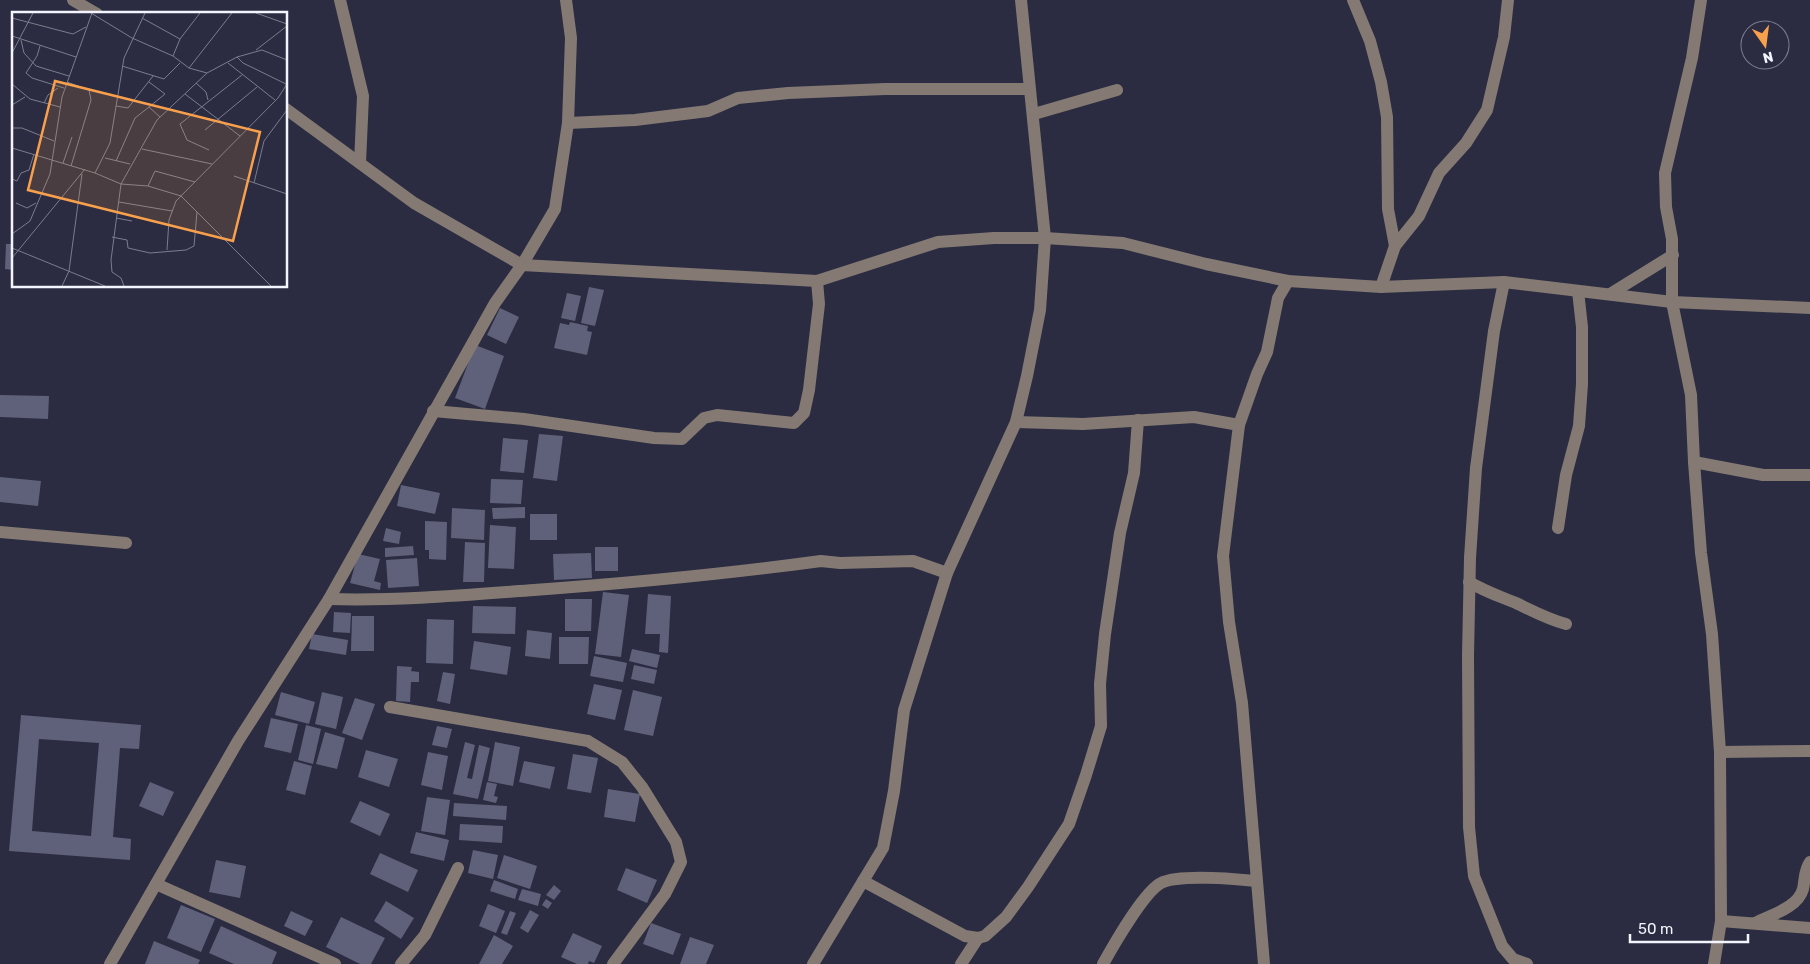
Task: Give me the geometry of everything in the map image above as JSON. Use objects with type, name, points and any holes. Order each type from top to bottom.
[{"type":"street","points":[[73,0],[94,12]]},
{"type":"street","points":[[340,0],[363,96],[360,163]]},
{"type":"street","points":[[110,964],[238,741],[329,599],[495,303],[522,265],[555,209],[568,122],[571,38],[566,0]]},
{"type":"street","points":[[813,964],[883,848],[894,791],[904,710],[947,573],[1016,422],[1040,310],[1045,238],[1021,0]]},
{"type":"street","points":[[1353,0],[1370,41],[1381,82],[1387,116],[1388,209],[1395,246]]},
{"type":"street","points":[[1382,287],[1395,246],[1419,216],[1439,173],[1466,143],[1487,110],[1504,37],[1508,0]]},
{"type":"street","points":[[1701,0],[1692,58],[1665,173],[1673,255],[1672,302],[1690,395],[1702,553],[1712,634],[1720,752],[1721,921],[1714,964]]},
{"type":"street","points":[[568,122],[635,120],[708,112],[738,98],[788,93],[885,89],[1029,89]]},
{"type":"street","points":[[1034,114],[1117,90]]},
{"type":"street","points":[[288,110],[414,202],[522,265],[817,281],[938,242],[994,238],[1045,238],[1123,243],[1206,264],[1288,281],[1382,287],[1504,282],[1672,302],[1810,308]]},
{"type":"street","points":[[1610,294],[1673,255]]},
{"type":"street","points":[[433,411],[524,419],[663,439],[682,439],[704,418],[717,415],[794,423],[804,413],[809,390],[819,304],[817,281]]},
{"type":"street","points":[[1264,964],[1242,704],[1229,622],[1223,556],[1239,425],[1257,374],[1268,352],[1278,298],[1288,281]]},
{"type":"street","points":[[1504,282],[1494,331],[1476,468],[1469,582],[1469,827],[1474,876],[1502,946],[1513,960],[1527,964]]},
{"type":"street","points":[[1558,528],[1566,475],[1579,426],[1582,327],[1578,291]]},
{"type":"street","points":[[1016,422],[1083,424],[1194,417],[1239,425]]},
{"type":"street","points":[[863,881],[965,936],[978,938],[985,936],[1006,917],[1069,824],[1102,726],[1100,684],[1105,634],[1120,533],[1134,473],[1138,420]]},
{"type":"street","points":[[1694,462],[1763,475],[1810,475]]},
{"type":"street","points":[[0,532],[126,543]]},
{"type":"street","points":[[329,599],[366,600],[522,591],[704,576],[821,561],[840,563],[913,560],[947,573]]},
{"type":"street","points":[[1469,582],[1493,596],[1516,603],[1547,620],[1566,624]]},
{"type":"street","points":[[390,707],[588,741],[622,762],[642,787],[676,842],[681,862],[665,894],[612,964]]},
{"type":"street","points":[[1720,752],[1810,751]]},
{"type":"street","points":[[1755,923],[1791,905],[1798,899],[1802,892],[1807,866],[1810,862]]},
{"type":"street","points":[[401,964],[425,935],[458,868]]},
{"type":"street","points":[[1103,964],[1150,892],[1161,882],[1215,878],[1256,881]]},
{"type":"street","points":[[156,884],[335,964]]},
{"type":"street","points":[[1721,921],[1810,928]]},
{"type":"street","points":[[962,964],[978,938]]},
{"type":"building","points":[[6,244],[12,244],[12,270],[5,269]]},
{"type":"building","points":[[589,287],[604,290],[595,326],[581,323]]},
{"type":"building","points":[[567,293],[581,296],[575,321],[561,318]]},
{"type":"building","points":[[500,308],[519,317],[506,344],[487,335]]},
{"type":"building","points":[[570,322],[588,326],[587,331],[592,332],[587,355],[554,348],[560,323],[569,325]]},
{"type":"building","points":[[475,345],[504,356],[485,409],[455,398]]},
{"type":"building","points":[[0,395],[49,396],[48,419],[0,417]]},
{"type":"building","points":[[539,434],[563,436],[557,481],[533,478]]},
{"type":"building","points":[[503,438],[528,440],[524,473],[500,471]]},
{"type":"building","points":[[0,477],[41,481],[38,506],[0,502]]},
{"type":"building","points":[[491,479],[523,480],[521,504],[490,503]]},
{"type":"building","points":[[401,485],[440,493],[435,514],[397,506]]},
{"type":"building","points":[[525,507],[525,518],[493,519],[492,508]]},
{"type":"building","points":[[452,508],[485,510],[484,540],[451,538]]},
{"type":"building","points":[[530,514],[557,514],[557,540],[530,540]]},
{"type":"building","points":[[425,521],[447,522],[446,560],[429,559],[429,550],[425,550]]},
{"type":"building","points":[[490,525],[516,527],[514,569],[488,568]]},
{"type":"building","points":[[386,528],[401,532],[399,544],[383,541]]},
{"type":"building","points":[[465,542],[485,543],[484,582],[463,582]]},
{"type":"building","points":[[413,546],[414,555],[385,557],[385,548]]},
{"type":"building","points":[[595,547],[618,547],[618,571],[595,571]]},
{"type":"building","points":[[591,553],[592,578],[554,580],[553,554]]},
{"type":"building","points":[[358,554],[380,559],[374,581],[381,583],[380,590],[350,583]]},
{"type":"building","points":[[417,558],[419,586],[388,588],[386,560]]},
{"type":"building","points":[[603,592],[629,595],[621,657],[595,654]]},
{"type":"building","points":[[648,594],[671,596],[668,653],[659,652],[660,634],[645,634]]},
{"type":"building","points":[[565,599],[592,599],[591,631],[565,631]]},
{"type":"building","points":[[473,606],[516,607],[515,634],[472,633]]},
{"type":"building","points":[[334,612],[351,613],[350,633],[333,632]]},
{"type":"building","points":[[352,616],[374,616],[374,651],[351,651]]},
{"type":"building","points":[[427,619],[454,620],[453,664],[426,663]]},
{"type":"building","points":[[527,630],[552,633],[550,659],[525,656]]},
{"type":"building","points":[[312,634],[348,640],[346,655],[309,649]]},
{"type":"building","points":[[559,637],[589,637],[588,664],[559,664]]},
{"type":"building","points":[[474,641],[511,647],[507,675],[470,669]]},
{"type":"building","points":[[632,649],[660,655],[657,668],[629,661]]},
{"type":"building","points":[[594,656],[627,663],[623,682],[590,676]]},
{"type":"building","points":[[634,665],[657,670],[654,684],[631,679]]},
{"type":"building","points":[[397,666],[412,667],[411,671],[419,672],[419,682],[411,682],[410,702],[396,701]]},
{"type":"building","points":[[443,672],[455,674],[450,704],[437,701]]},
{"type":"building","points":[[594,684],[622,690],[615,720],[587,714]]},
{"type":"building","points":[[633,690],[662,697],[653,736],[624,730]]},
{"type":"building","points":[[281,692],[315,702],[309,724],[275,715]]},
{"type":"building","points":[[322,692],[343,697],[336,729],[315,724]]},
{"type":"building","points":[[355,698],[375,704],[362,740],[342,733]]},
{"type":"building","points":[[21,715],[141,725],[139,749],[120,748],[113,837],[131,839],[130,860],[9,851]],"holes":[[[39,739],[99,743],[91,836],[32,831]]]},
{"type":"building","points":[[271,718],[298,724],[291,753],[264,747]]},
{"type":"building","points":[[306,725],[321,729],[313,764],[298,760]]},
{"type":"building","points":[[437,726],[452,729],[447,748],[432,745]]},
{"type":"building","points":[[325,732],[345,738],[337,769],[316,764]]},
{"type":"building","points":[[465,742],[475,745],[467,778],[472,779],[479,745],[490,748],[478,799],[453,794]]},
{"type":"building","points":[[495,742],[520,747],[513,786],[488,781]]},
{"type":"building","points":[[366,750],[398,759],[389,787],[358,777]]},
{"type":"building","points":[[428,752],[448,756],[442,790],[421,785]]},
{"type":"building","points":[[573,754],[598,758],[591,793],[567,789]]},
{"type":"building","points":[[294,761],[312,766],[305,795],[286,790]]},
{"type":"building","points":[[524,761],[555,767],[550,789],[519,782]]},
{"type":"building","points":[[150,782],[174,792],[163,816],[139,806]]},
{"type":"building","points":[[487,782],[497,784],[494,796],[498,797],[496,803],[483,800]]},
{"type":"building","points":[[608,789],[640,794],[635,822],[604,817]]},
{"type":"building","points":[[427,797],[450,800],[445,835],[421,831]]},
{"type":"building","points":[[360,801],[390,814],[380,836],[350,822]]},
{"type":"building","points":[[454,803],[507,806],[506,820],[453,816]]},
{"type":"building","points":[[460,824],[503,826],[502,843],[459,840]]},
{"type":"building","points":[[416,832],[449,840],[444,861],[410,853]]},
{"type":"building","points":[[473,850],[498,855],[493,879],[468,873]]},
{"type":"building","points":[[380,853],[418,870],[408,892],[370,874]]},
{"type":"building","points":[[504,855],[537,866],[530,889],[497,878]]},
{"type":"building","points":[[216,860],[246,866],[240,898],[209,892]]},
{"type":"building","points":[[626,868],[657,880],[647,903],[617,890]]},
{"type":"building","points":[[494,880],[518,889],[515,899],[490,891]]},
{"type":"building","points":[[554,885],[561,891],[554,900],[546,895]]},
{"type":"building","points":[[522,889],[541,894],[538,906],[518,900]]},
{"type":"building","points":[[546,899],[552,903],[548,909],[542,905]]},
{"type":"building","points":[[386,901],[414,918],[401,939],[374,921]]},
{"type":"building","points":[[488,904],[505,911],[496,933],[479,926]]},
{"type":"building","points":[[181,905],[215,919],[201,952],[167,938]]},
{"type":"building","points":[[530,910],[539,915],[528,933],[520,928]]},
{"type":"building","points":[[291,911],[313,921],[305,936],[284,926]]},
{"type":"building","points":[[510,911],[516,913],[507,935],[501,933]]},
{"type":"building","points":[[341,917],[385,938],[371,964],[360,964],[326,947]]},
{"type":"building","points":[[651,923],[681,934],[673,955],[643,944]]},
{"type":"building","points":[[221,926],[277,952],[272,964],[234,964],[209,953]]},
{"type":"building","points":[[573,933],[602,946],[594,963],[589,961],[588,964],[577,964],[561,957]]},
{"type":"building","points":[[494,935],[513,946],[502,964],[479,964]]},
{"type":"building","points":[[690,937],[714,945],[706,964],[680,964]]},
{"type":"building","points":[[154,941],[200,960],[198,964],[145,964]]}]
